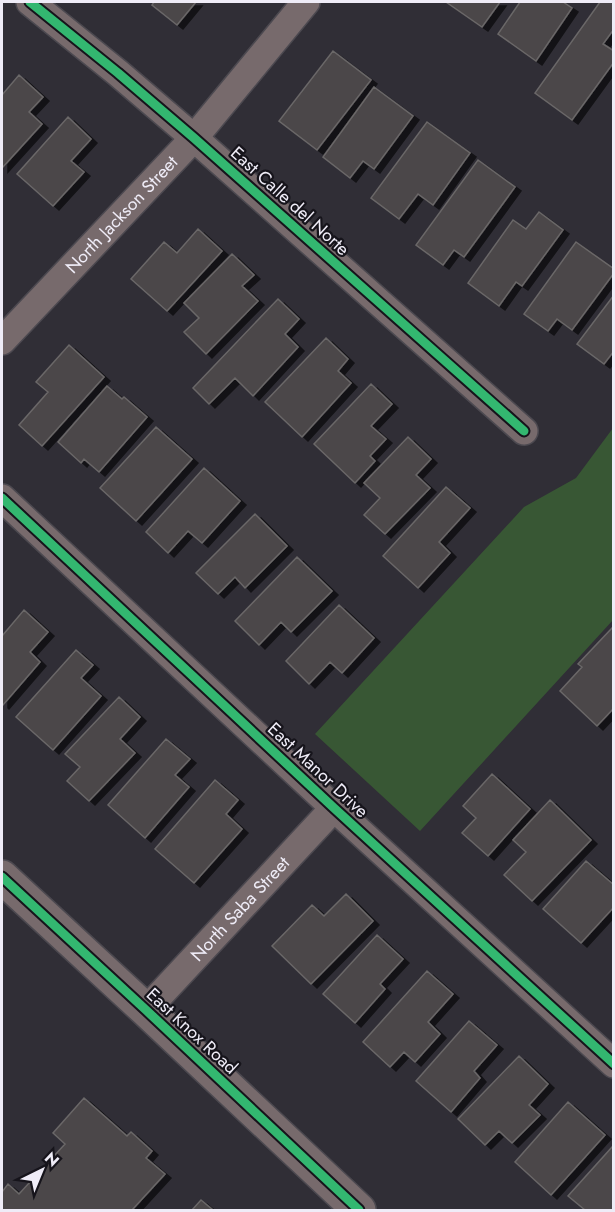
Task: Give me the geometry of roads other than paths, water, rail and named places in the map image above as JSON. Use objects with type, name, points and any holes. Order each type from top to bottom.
[{"type":"street","name":"East Calle del Norte","points":[[30,2],[194,138],[524,431]]},
{"type":"street","name":"North Jackson Street","points":[[2,341],[194,138],[306,2]]},
{"type":"street","name":"East Manor Drive","points":[[2,498],[334,808],[614,1064]]},
{"type":"street","name":"North Saba Street","points":[[146,1010],[334,808]]},
{"type":"street","name":"East Knox Road","points":[[2,877],[359,1210]]}]
